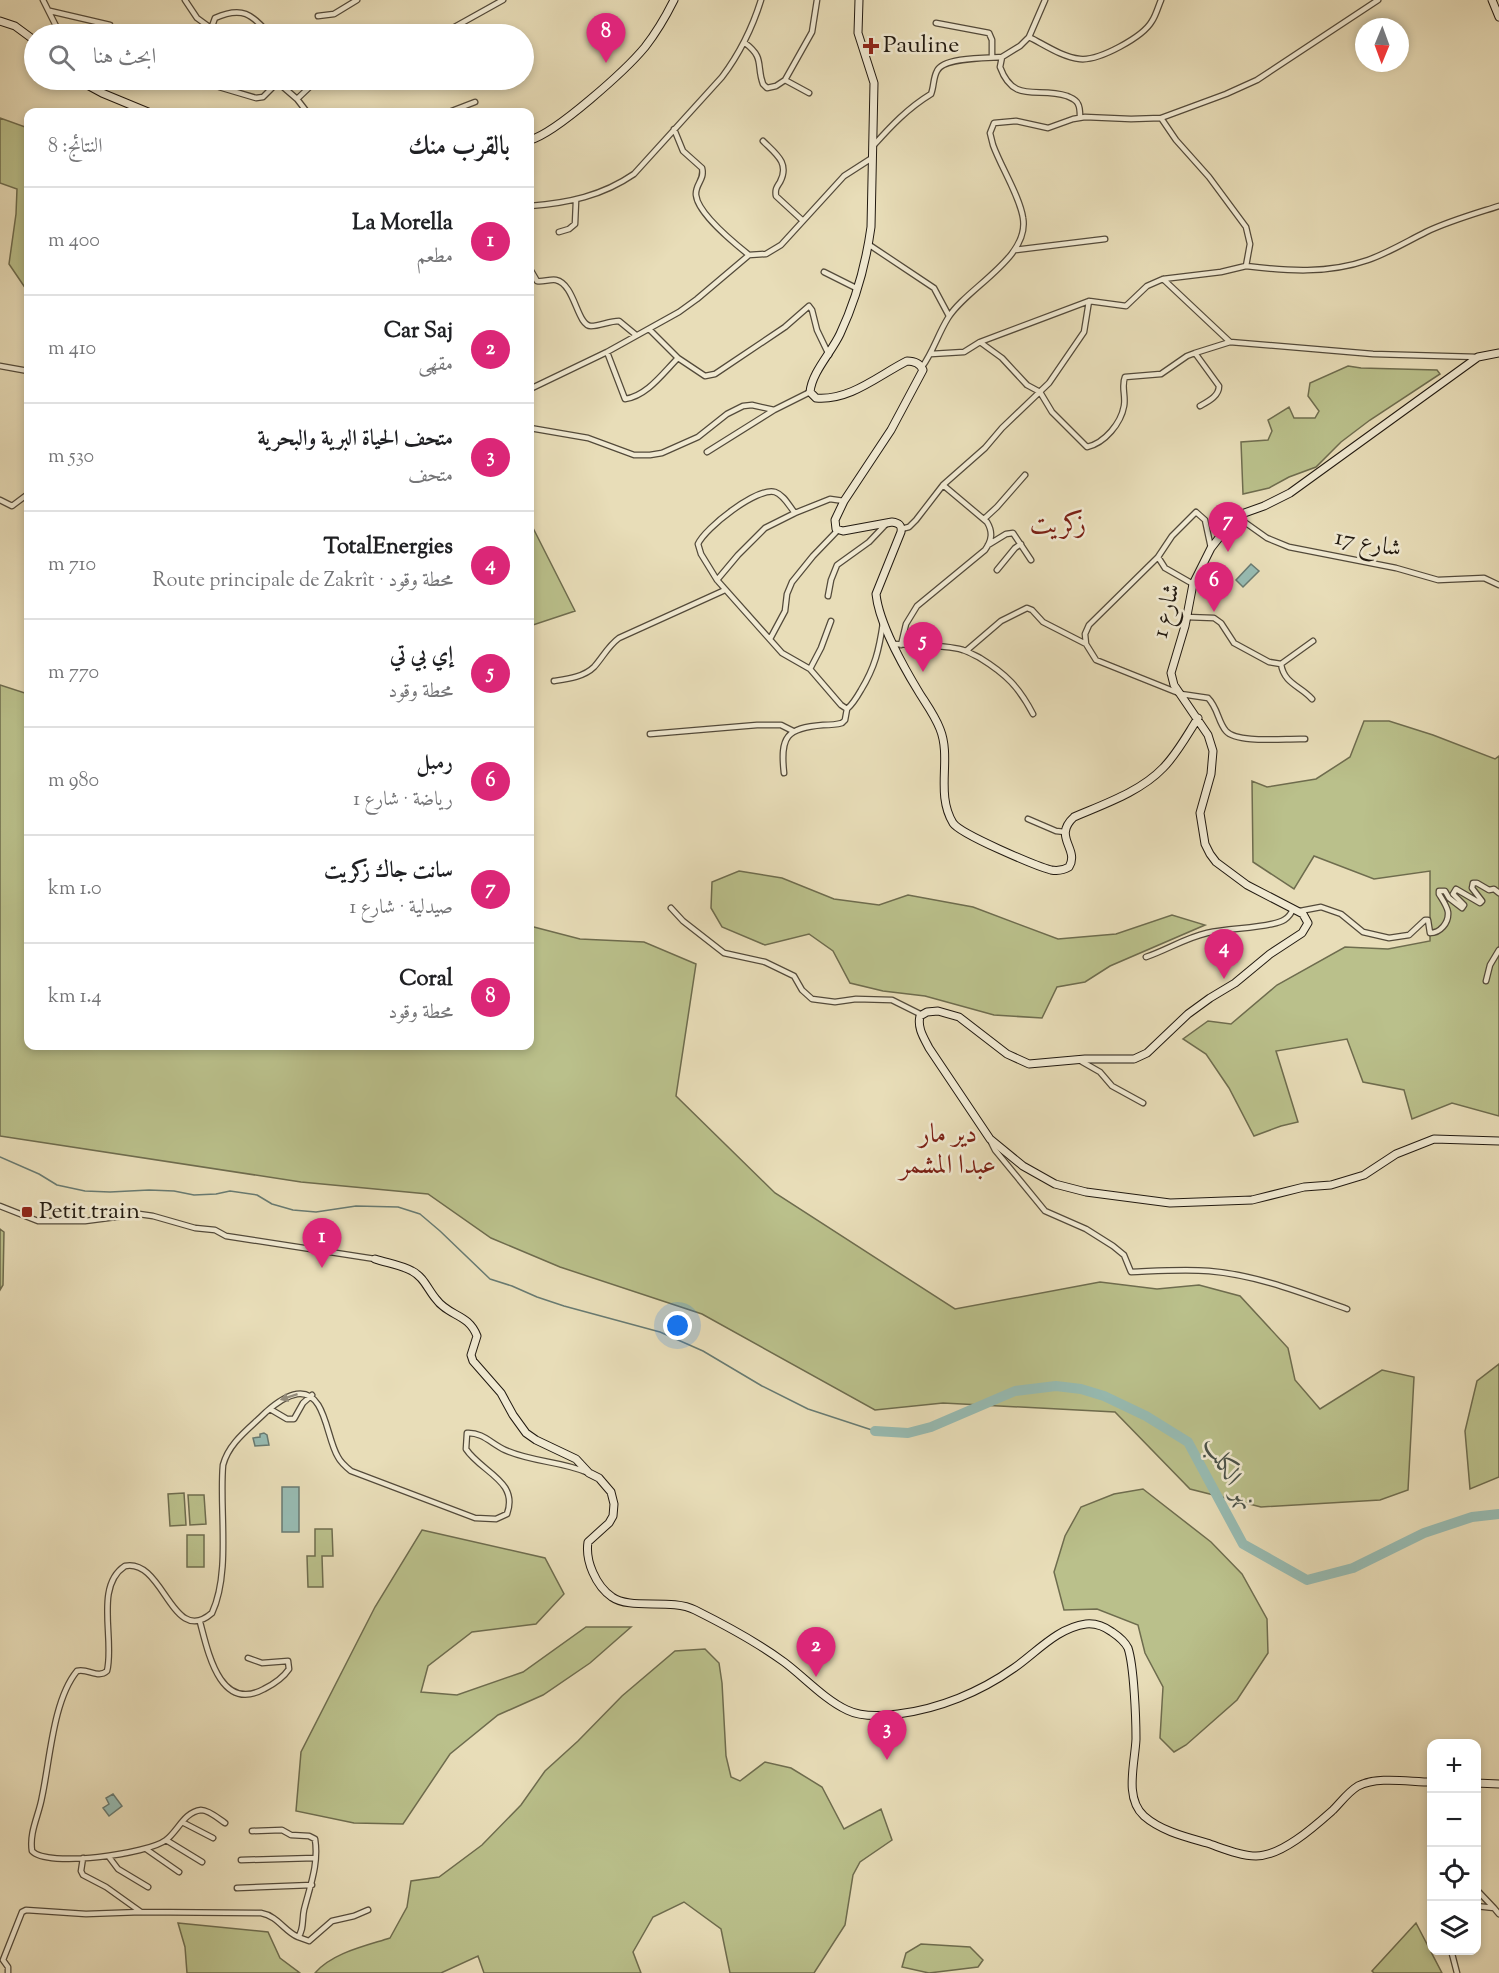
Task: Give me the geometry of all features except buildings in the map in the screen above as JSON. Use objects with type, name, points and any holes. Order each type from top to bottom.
[{"type":"street","points":[[43,0],[56,24]]},
{"type":"street","points":[[185,0],[197,18],[205,24]]},
{"type":"street","points":[[318,16],[334,14],[357,0]]},
{"type":"street","points":[[460,24],[503,0]]},
{"type":"street","points":[[534,138],[546,133],[565,119],[633,61],[657,30],[674,0]]},
{"type":"street","points":[[534,206],[576,201],[616,186],[634,174],[722,78],[746,43],[760,0]]},
{"type":"street","points":[[746,43],[760,58],[763,84],[770,87],[785,80],[812,32],[817,0]]},
{"type":"street","points":[[810,392],[812,381],[829,355],[844,325],[868,244],[872,194],[874,83],[858,33],[859,0]]},
{"type":"street","points":[[872,147],[898,118],[931,94],[936,72],[940,66],[963,59],[1002,57],[1020,46],[1029,37],[1046,0]]},
{"type":"street","points":[[1029,37],[1074,58],[1095,58],[1145,31],[1152,22],[1161,0]]},
{"type":"street","points":[[1198,718],[1171,759],[1157,774],[1134,790],[1074,817],[1067,824],[1065,832],[1072,857],[1071,863],[1065,869],[1052,870],[1015,856],[956,826],[944,797],[944,758],[940,729],[918,691],[898,645],[883,622],[876,594],[901,529],[898,523],[887,523],[843,531],[834,526],[834,520],[891,430],[922,374],[922,367],[931,354],[949,316],[1020,244],[1023,235],[1023,217],[993,145],[990,133],[994,123],[1007,120],[1048,128],[1080,117],[1161,118],[1257,80],[1378,0]]},
{"type":"street","points":[[1492,0],[1499,17]]},
{"type":"street","points":[[50,11],[106,24]]},
{"type":"street","points":[[213,24],[215,18],[227,12],[244,12],[260,24]]},
{"type":"street","points":[[0,21],[15,26],[24,33]]},
{"type":"street","points":[[936,23],[989,33],[992,40],[992,57]]},
{"type":"street","points":[[1002,57],[1000,67],[1012,87],[1022,92],[1054,93],[1071,98],[1079,104],[1080,117]]},
{"type":"street","points":[[785,80],[809,93]]},
{"type":"street","points":[[96,90],[138,108]]},
{"type":"street","points":[[229,90],[256,98],[263,97],[269,90]]},
{"type":"street","points":[[286,90],[304,108]]},
{"type":"street","points":[[297,99],[306,90]]},
{"type":"street","points":[[459,108],[475,102]]},
{"type":"street","points":[[1161,118],[1176,141],[1209,177],[1246,227],[1250,244],[1245,266]]},
{"type":"street","points":[[674,129],[681,147],[702,168],[703,177],[696,190],[699,202],[723,234],[749,255]]},
{"type":"street","points":[[763,141],[780,158],[784,167],[775,191],[776,196],[802,220]]},
{"type":"street","points":[[534,387],[649,329],[698,298],[749,255],[766,254],[774,249],[790,237],[802,220],[844,176],[872,158]]},
{"type":"street","points":[[559,232],[575,224],[576,201]]},
{"type":"street","points":[[931,354],[964,352],[980,342],[1089,301],[1126,306],[1147,286],[1163,279],[1221,272],[1245,266],[1309,271],[1355,264],[1382,255],[1450,222],[1499,206]]},
{"type":"street","points":[[1014,250],[1105,239]]},
{"type":"street","points":[[868,244],[934,288],[949,316]]},
{"type":"street","points":[[824,272],[856,288]]},
{"type":"street","points":[[534,276],[537,281],[555,280],[563,285],[575,301],[587,325],[619,321],[636,335]]},
{"type":"street","points":[[1163,279],[1230,342]]},
{"type":"street","points":[[901,529],[909,527],[916,520],[943,485],[985,448],[1002,428],[1040,392],[1060,368],[1084,332],[1089,301]]},
{"type":"street","points":[[649,329],[678,358],[705,376],[715,374],[785,327],[809,306],[829,355]]},
{"type":"street","points":[[980,342],[1002,358],[1028,385],[1040,392],[1046,404],[1061,422],[1087,447],[1095,445],[1114,428],[1124,406],[1123,382],[1125,377],[1161,374],[1187,356],[1230,342],[1373,354],[1478,357],[1499,353]]},
{"type":"street","points":[[607,352],[625,399],[651,386],[678,358]]},
{"type":"street","points":[[1195,354],[1220,388],[1212,400],[1200,406]]},
{"type":"street","points":[[1236,516],[1281,497],[1312,479],[1478,357]]},
{"type":"street","points":[[810,392],[816,398],[844,394],[862,387],[907,362],[913,361],[922,367]]},
{"type":"street","points":[[0,366],[24,370]]},
{"type":"street","points":[[707,452],[774,410],[810,392]]},
{"type":"street","points":[[534,429],[588,438],[634,455],[650,455],[662,453],[698,437],[727,414],[742,406],[753,405],[774,410]]},
{"type":"street","points":[[984,519],[1025,475]]},
{"type":"street","points":[[943,485],[984,519],[992,534],[988,545]]},
{"type":"street","points":[[795,513],[780,495],[767,492],[752,497],[725,516],[701,538],[698,544],[701,554],[725,590],[783,653],[810,669],[847,709]]},
{"type":"street","points":[[0,500],[12,506],[24,497]]},
{"type":"street","points":[[717,580],[765,528],[830,499],[844,501]]},
{"type":"street","points":[[1211,548],[1205,520],[1196,512],[1172,536],[1158,557],[1089,625],[1085,634],[1086,644],[1096,660],[1181,694],[1208,698],[1225,731],[1238,738],[1305,739]]},
{"type":"street","name":"شارع 1","points":[[1236,516],[1211,548],[1193,584],[1171,673],[1174,685],[1208,735],[1213,755],[1211,774],[1200,813],[1205,844],[1210,854],[1216,862],[1247,885],[1297,910]]},
{"type":"street","name":"شارع 17","points":[[1236,516],[1267,538],[1289,548],[1396,568],[1438,580],[1484,578],[1499,585]]},
{"type":"street","points":[[828,596],[837,565],[869,542],[887,523]]},
{"type":"street","points":[[770,639],[785,610],[787,594],[792,582],[838,530]]},
{"type":"street","points":[[898,645],[906,624],[917,606],[988,545],[1006,534],[1013,533],[1031,560]]},
{"type":"street","points":[[997,570],[1021,544]]},
{"type":"street","points":[[1158,557],[1165,568],[1193,584]]},
{"type":"street","points":[[554,681],[581,675],[591,670],[606,650],[619,638],[725,590]]},
{"type":"street","points":[[966,651],[1001,621],[1027,608],[1043,622],[1086,644]]},
{"type":"street","points":[[1186,617],[1214,618],[1221,623],[1234,643],[1269,662],[1281,664],[1313,641]]},
{"type":"street","points":[[810,669],[831,621]]},
{"type":"street","points":[[784,773],[783,748],[787,736],[794,731],[842,723],[845,720],[847,709],[870,675],[877,658],[883,622]]},
{"type":"street","points":[[898,645],[966,651],[1008,677],[1033,714]]},
{"type":"street","points":[[1281,664],[1282,670],[1293,685],[1305,691],[1312,699]]},
{"type":"street","points":[[650,734],[757,725],[781,725],[794,731]]},
{"type":"street","points":[[1028,819],[1056,831],[1065,832]]},
{"type":"street","points":[[1146,957],[1210,932],[1269,925],[1282,921],[1297,910],[1321,907],[1341,914],[1363,932],[1389,938],[1409,934],[1425,920],[1429,921],[1430,933],[1437,933],[1446,922],[1448,911],[1438,894],[1439,891],[1445,891],[1449,898],[1462,908],[1464,905],[1453,894],[1454,890],[1480,903],[1482,901],[1472,888],[1473,883],[1489,890],[1494,889],[1499,893]]},
{"type":"street","points":[[671,908],[683,921],[724,953],[765,962],[794,976],[802,990],[812,999],[835,1002],[855,999],[892,1000],[922,1015]]},
{"type":"street","points":[[1297,910],[1308,923],[1302,933],[1270,954],[1235,983],[1188,1014],[1147,1053],[1134,1059],[1029,1064],[1007,1054],[959,1017],[938,1011],[927,1012],[922,1015],[919,1022],[921,1033],[995,1150],[1040,1206],[1051,1215],[1086,1229],[1113,1246],[1124,1255],[1131,1272],[1210,1271],[1240,1276],[1298,1291],[1347,1309]]},
{"type":"street","points":[[1486,981],[1490,965],[1499,950]]},
{"type":"street","points":[[1079,1060],[1100,1072],[1112,1086],[1143,1103]]},
{"type":"street","points":[[990,1139],[1023,1166],[1064,1186],[1086,1192],[1189,1204],[1252,1200],[1304,1188],[1331,1185],[1364,1175],[1396,1154],[1434,1139],[1499,1142]]},
{"type":"street","points":[[0,1206],[38,1221],[85,1221],[139,1214],[153,1216],[186,1226],[215,1230],[226,1236],[375,1259],[411,1270],[417,1274],[437,1301],[469,1322],[477,1336],[471,1355],[473,1361],[501,1393],[526,1433],[576,1459],[589,1473]]},
{"type":"street","points":[[225,1823],[201,1810],[191,1814],[166,1840],[146,1850],[109,1857],[37,1855],[32,1851],[30,1843],[44,1790],[57,1716],[67,1689],[77,1671],[100,1675],[106,1673],[108,1669],[108,1602],[115,1575],[125,1566],[141,1568],[148,1573],[183,1617],[200,1622],[212,1613],[219,1584],[223,1540],[222,1479],[226,1455],[233,1444],[279,1401],[305,1394],[312,1395],[319,1403],[338,1458],[351,1471],[475,1518],[496,1519],[507,1514],[510,1504],[508,1493],[498,1479],[466,1449],[467,1433],[479,1434],[499,1448],[514,1454],[570,1465],[599,1478],[611,1492],[614,1504],[613,1516],[609,1524],[591,1538],[587,1550],[592,1570],[608,1595],[621,1602],[676,1604],[692,1608],[773,1654],[839,1705],[852,1712],[877,1715],[898,1714],[921,1710],[956,1699],[1013,1669],[1057,1635],[1071,1628],[1089,1624],[1104,1626],[1127,1646],[1130,1660],[1136,1738],[1133,1788],[1137,1808],[1154,1823],[1179,1834],[1247,1855],[1263,1855],[1278,1850],[1302,1835],[1360,1785],[1373,1781],[1427,1782]]},
{"type":"street","points":[[270,1409],[287,1419],[294,1419],[303,1403],[312,1395]]},
{"type":"street","points":[[200,1622],[214,1668],[223,1683],[233,1691],[247,1695],[260,1692],[280,1679],[289,1669],[288,1661],[262,1663],[248,1658]]},
{"type":"street","points":[[1481,1783],[1499,1784]]},
{"type":"street","points":[[182,1822],[213,1838]]},
{"type":"street","points":[[252,1831],[282,1830],[291,1835],[312,1837],[316,1843],[312,1885],[304,1911],[301,1934],[298,1937]]},
{"type":"street","points":[[166,1840],[202,1862]]},
{"type":"street","points":[[146,1850],[178,1872]]},
{"type":"street","points":[[109,1857],[118,1869],[148,1887]]},
{"type":"street","points":[[83,1858],[81,1871],[83,1875],[106,1887],[141,1912]]},
{"type":"street","points":[[241,1860],[315,1858]]},
{"type":"street","points":[[237,1888],[312,1885]]},
{"type":"street","points":[[1481,1894],[1499,1914]]},
{"type":"street","points":[[1481,1907],[1494,1908]]},
{"type":"street","points":[[8,1973],[8,1967],[2,1959],[22,1912],[26,1910],[86,1914],[261,1913],[277,1919],[294,1936],[309,1941],[332,1921],[368,1910]]},
{"type":"street","points":[[1452,1955],[1457,1973]]},
{"type":"green space","points":[[0,118],[24,127],[24,286],[9,264],[17,189],[0,183]]},
{"type":"green space","points":[[1348,366],[1437,370],[1440,374],[1370,420],[1341,442],[1316,467],[1289,477],[1269,488],[1243,494],[1241,442],[1268,440],[1272,431],[1268,420],[1289,407],[1294,418],[1315,418],[1319,411],[1308,396],[1310,383]]},
{"type":"green space","points":[[534,530],[575,611],[534,625]]},
{"type":"green space","points":[[0,685],[24,693],[24,1050],[534,1050],[534,927],[580,939],[644,942],[696,964],[676,1096],[775,1193],[955,1309],[1100,1282],[1157,1289],[1199,1285],[1240,1296],[1288,1348],[1295,1380],[1320,1409],[1382,1370],[1414,1377],[1408,1490],[1380,1500],[1261,1507],[1190,1489],[1115,1412],[943,1403],[875,1410],[702,1314],[560,1267],[491,1238],[428,1194],[301,1182],[0,1136]]},
{"type":"green space","points":[[1364,721],[1389,721],[1495,759],[1499,756],[1499,1116],[1452,1103],[1412,1119],[1404,1090],[1363,1082],[1347,1039],[1276,1051],[1298,1122],[1254,1136],[1229,1088],[1206,1054],[1183,1039],[1208,1021],[1231,1024],[1277,985],[1345,947],[1388,949],[1430,941],[1430,871],[1374,879],[1314,856],[1294,889],[1253,862],[1252,781],[1267,787],[1316,779],[1350,757]]},
{"type":"green space","points":[[739,871],[782,878],[834,899],[879,905],[908,895],[973,907],[1058,939],[1116,934],[1172,915],[1205,925],[1110,966],[1085,982],[1057,987],[1042,1018],[994,1015],[925,996],[883,991],[850,983],[833,951],[809,934],[765,945],[722,927],[711,908],[712,882]]},
{"type":"green space","points":[[0,1229],[4,1232],[3,1285],[0,1290]]},
{"type":"green space","points":[[1499,1364],[1499,1477],[1470,1489],[1465,1431],[1477,1381]]},
{"type":"green space","points":[[1143,1489],[1211,1542],[1242,1574],[1267,1619],[1268,1653],[1237,1700],[1186,1745],[1174,1752],[1160,1738],[1163,1687],[1145,1653],[1138,1625],[1097,1609],[1064,1610],[1054,1572],[1065,1536],[1081,1507],[1114,1494]]},
{"type":"green space","points":[[184,1493],[186,1525],[170,1526],[168,1494]]},
{"type":"green space","points":[[188,1495],[204,1495],[206,1524],[190,1525]]},
{"type":"green space","points":[[315,1529],[332,1529],[333,1556],[322,1556],[323,1587],[308,1587],[307,1556],[315,1556]]},
{"type":"green space","points":[[422,1530],[545,1558],[564,1594],[536,1624],[472,1632],[428,1666],[421,1692],[457,1695],[523,1672],[586,1627],[631,1627],[590,1663],[543,1695],[498,1715],[450,1754],[403,1824],[354,1823],[296,1811],[301,1752],[375,1607]]},
{"type":"green space","points":[[187,1535],[204,1535],[204,1567],[187,1567]]},
{"type":"green space","points":[[705,1649],[719,1663],[726,1756],[731,1777],[740,1781],[765,1762],[791,1768],[822,1787],[844,1829],[881,1809],[892,1840],[860,1862],[853,1875],[845,1925],[814,1973],[730,1973],[721,1929],[684,1902],[653,1917],[633,1952],[641,1973],[484,1973],[478,1956],[441,1973],[315,1973],[340,1955],[390,1938],[407,1907],[411,1881],[439,1877],[482,1845],[521,1805],[545,1771],[622,1696],[675,1651]]},
{"type":"green space","points":[[178,1923],[268,1932],[280,1958],[300,1973],[187,1973],[185,1947]]},
{"type":"green space","points":[[1416,1923],[1427,1944],[1427,1955],[1433,1955],[1442,1973],[1374,1973],[1372,1971]]},
{"type":"green space","points":[[921,1944],[970,1947],[983,1960],[978,1967],[929,1973],[902,1967],[906,1953]]},
{"type":"water","points":[[1251,564],[1259,571],[1243,587],[1236,580]]},
{"type":"water","points":[[260,1434],[267,1435],[269,1445],[255,1446],[253,1438],[260,1437]]},
{"type":"water","points":[[282,1487],[299,1487],[299,1532],[282,1532]]},
{"type":"water","points":[[113,1794],[122,1806],[109,1816],[103,1808],[109,1804],[106,1798]]},
{"type":"waterway","points":[[0,1157],[39,1174],[57,1185],[85,1191],[149,1190],[194,1195],[230,1191],[257,1195],[272,1204],[293,1210],[316,1212],[356,1206],[398,1207],[420,1214],[490,1279],[564,1306],[660,1332],[703,1351],[762,1386],[808,1409],[875,1431]]},
{"type":"waterway","name":"نهر الكلب","points":[[875,1431],[908,1433],[931,1427],[1015,1391],[1056,1386],[1081,1389],[1104,1396],[1146,1416],[1188,1442],[1243,1544],[1307,1580],[1353,1568],[1424,1533],[1472,1517],[1499,1514]]},
{"type":"place","name":"Pauline","points":[[871,46]]},
{"type":"place","name":"Coral","points":[[606,63]]},
{"type":"place","name":"سانت جاك زكريت","points":[[1228,552]]},
{"type":"place","name":"رمبل","points":[[1214,612]]},
{"type":"place","name":"إي بي تي","points":[[923,672]]},
{"type":"place","name":"TotalEnergies","points":[[1224,979]]},
{"type":"place","name":"Petit train","points":[[27,1212]]},
{"type":"place","name":"La Morella","points":[[322,1268]]},
{"type":"place","name":"Car Saj","points":[[816,1677]]},
{"type":"place","name":"متحف الحياة البرية والبحرية","points":[[887,1760]]},
{"type":"district","name":"زكريت","points":[[1058,525]]},
{"type":"district","name":"دير مار عبدا المشمر","points":[[948,1150]]}]
